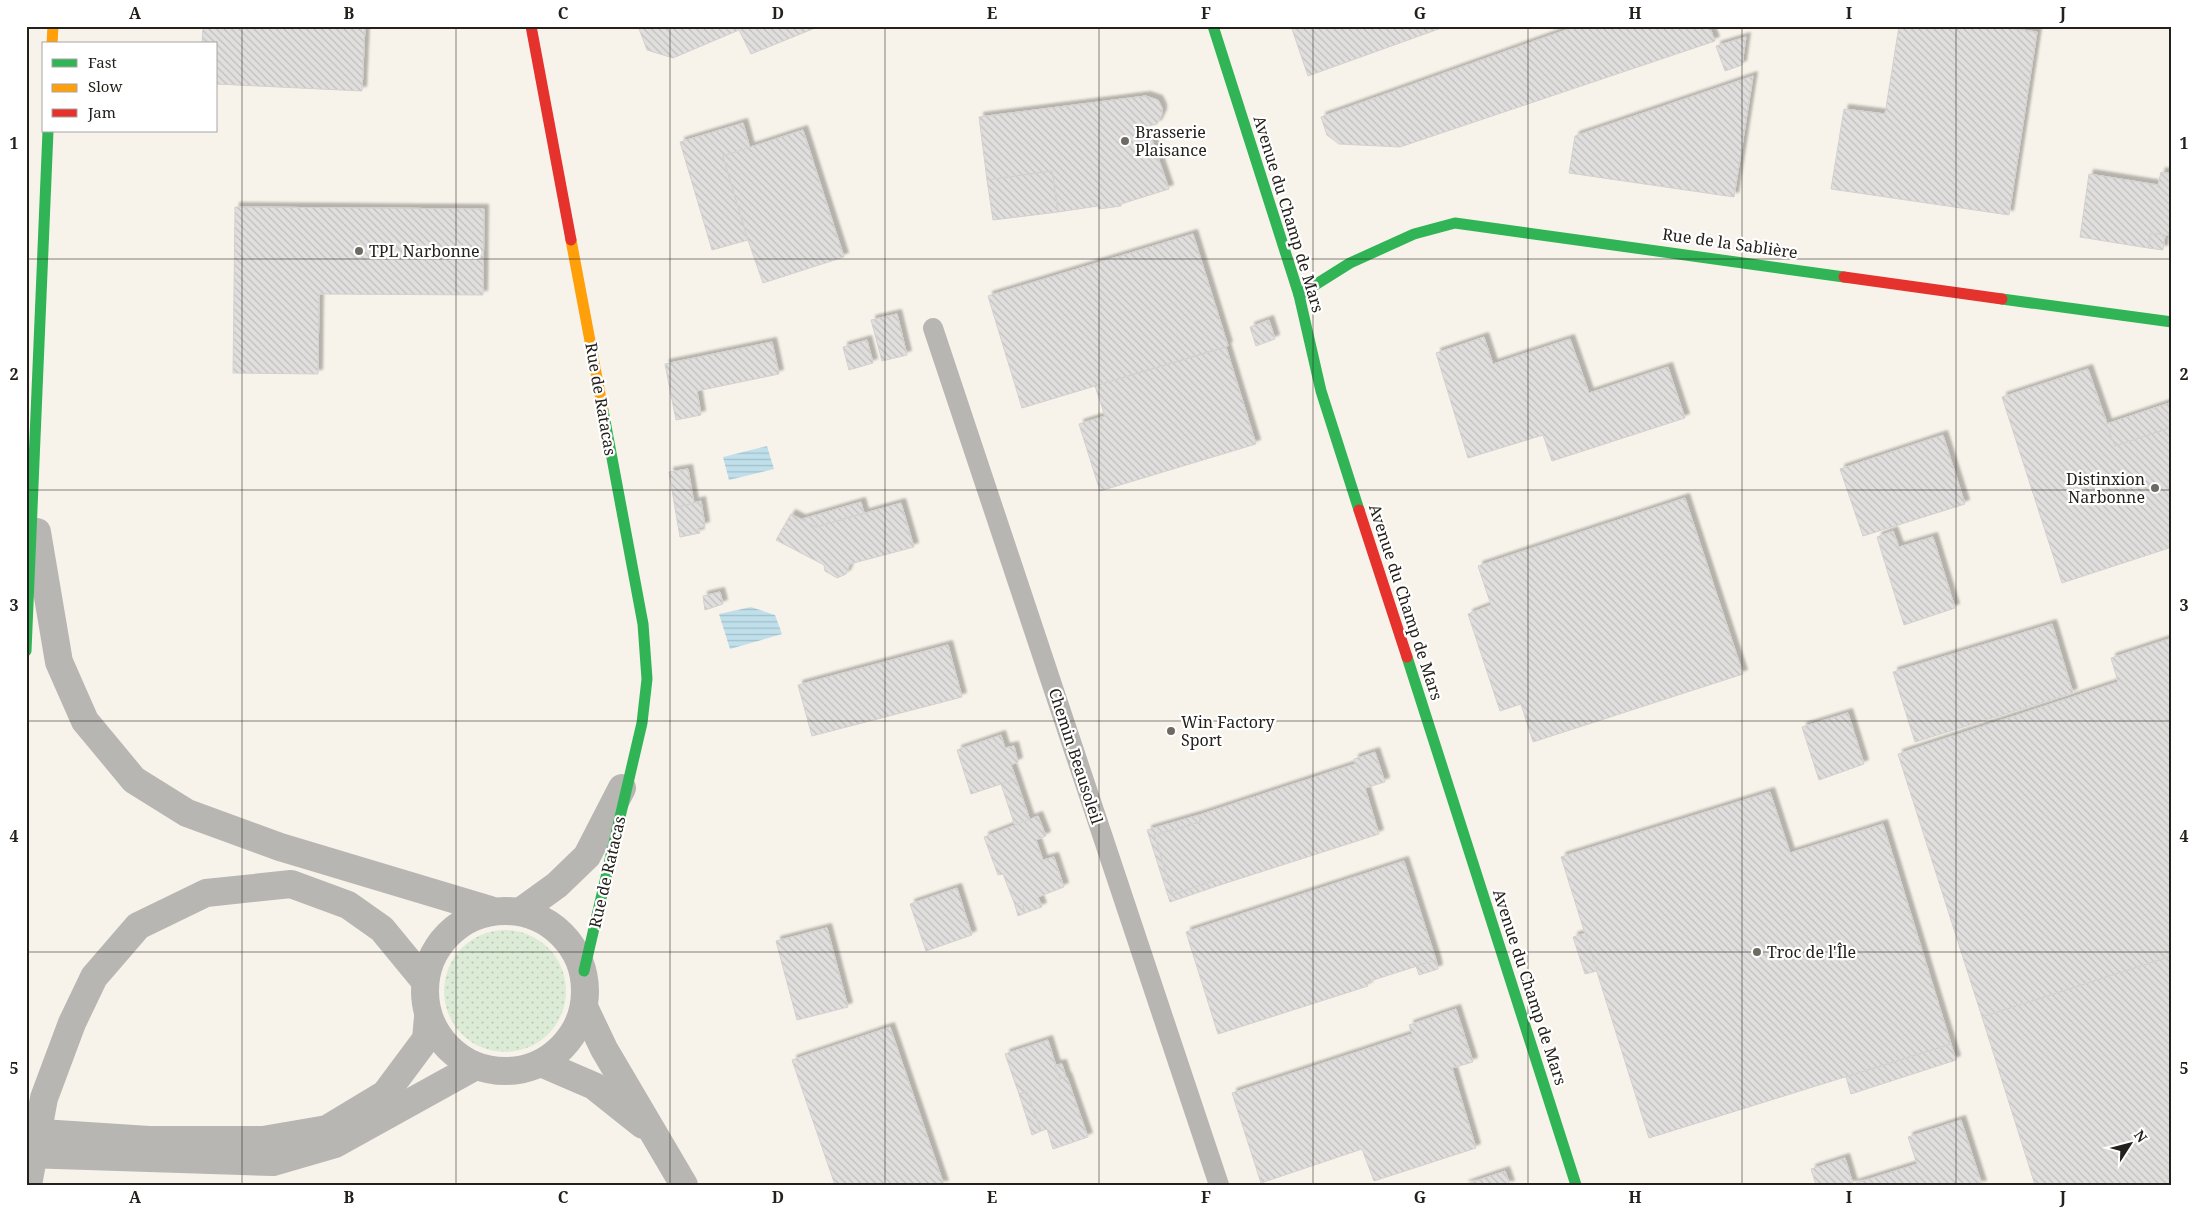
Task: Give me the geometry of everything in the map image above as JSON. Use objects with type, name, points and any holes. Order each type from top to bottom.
[{"type":"street","points":[[52,42],[53,26]]},
{"type":"street","name":"Rue de Ratacas","points":[[531,26],[643,624],[647,680],[642,723],[584,971]]},
{"type":"street","name":"Avenue du Champ de Mars","points":[[1213,26],[1299,295],[1321,392],[1576,1185]]},
{"type":"street","points":[[26,652],[48,132]]},
{"type":"street","name":"Rue de la Sablière","points":[[1299,295],[1350,263],[1414,234],[1455,223],[2172,322]]},
{"type":"street","points":[[33,508],[59,662],[85,721],[134,780],[187,813],[280,847],[490,910],[521,911],[551,923],[584,971],[585,1009],[604,1049],[657,1136],[684,1185]]},
{"type":"street","name":"Rue de Ratacas","points":[[521,911],[557,885],[587,856],[629,773]]},
{"type":"street","points":[[28,1185],[44,1098],[72,1023],[94,977],[138,926],[206,893],[291,884],[348,905],[382,929],[424,980]]},
{"type":"street","points":[[26,1154],[149,1140],[263,1140],[327,1129],[386,1094],[426,1038],[428,1017],[424,980],[441,940],[461,922],[490,910]]},
{"type":"street","points":[[428,1017],[448,1049],[474,1067],[497,1072],[522,1071],[543,1064],[570,1041],[585,1009]]},
{"type":"street","points":[[543,1064],[594,1086],[657,1136]]},
{"type":"street","points":[[26,1132],[86,1146],[273,1162],[334,1144],[474,1067]]},
{"type":"lane","name":"Chemin Beausoleil","points":[[933,328],[1218,1185]]},
{"type":"green space","points":[[505,930],[517,931],[528,935],[539,940],[548,948],[556,957],[561,968],[565,979],[565,1003],[561,1014],[556,1025],[548,1034],[539,1042],[528,1047],[517,1051],[505,1052],[493,1051],[482,1047],[471,1042],[462,1034],[454,1025],[449,1014],[445,1003],[444,991],[445,979],[449,968],[454,957],[462,948],[471,940],[482,935],[493,931]]},
{"type":"water","points":[[767,446],[774,469],[729,480],[723,457]]},
{"type":"water","points":[[751,607],[775,615],[782,634],[730,649],[719,614]]},
{"type":"building","points":[[203,26],[365,26],[362,91],[218,84],[218,42],[202,42]]},
{"type":"building","points":[[638,26],[820,26],[751,54],[739,30],[673,58],[647,50]]},
{"type":"building","points":[[1291,26],[1447,26],[1308,76]]},
{"type":"building","points":[[1577,26],[1709,26],[1715,41],[1400,147],[1339,144],[1327,135],[1321,117]]},
{"type":"building","points":[[1899,26],[1993,26],[2037,32],[2009,215],[1831,189],[1844,109],[1885,114]]},
{"type":"building","points":[[1746,37],[1742,65],[1725,71],[1716,46]]},
{"type":"building","points":[[1753,76],[1734,197],[1569,173],[1575,136]]},
{"type":"building","points":[[1146,96],[1158,100],[1162,108],[1162,114],[1157,124],[1139,128],[1140,137],[1150,134],[1169,189],[1121,204],[1121,206],[1099,209],[1098,206],[1058,212],[1052,171],[987,180],[979,117]]},
{"type":"building","points":[[743,123],[750,148],[723,156],[748,240],[712,250],[680,142]]},
{"type":"building","points":[[803,130],[844,257],[763,283],[723,156]]},
{"type":"building","points":[[1052,171],[1058,212],[993,220],[987,180]]},
{"type":"building","points":[[2161,172],[2172,174],[2172,236],[2151,233],[2148,248],[2080,237],[2089,174],[2158,185]]},
{"type":"building","name":"TPL Narbonne","points":[[235,207],[484,209],[483,295],[319,294],[318,374],[233,373]]},
{"type":"building","points":[[2151,233],[2165,235],[2163,250],[2148,248]]},
{"type":"building","points":[[1193,234],[1228,346],[1022,408],[988,296]]},
{"type":"building","points":[[897,314],[907,355],[882,361],[871,320]]},
{"type":"building","points":[[1269,320],[1275,339],[1256,346],[1250,327]]},
{"type":"building","points":[[1484,337],[1493,364],[1570,339],[1589,393],[1668,367],[1685,418],[1552,461],[1543,435],[1468,458],[1436,353]]},
{"type":"building","points":[[867,340],[873,363],[849,370],[843,347]]},
{"type":"building","points":[[772,342],[779,374],[697,391],[701,415],[676,420],[665,364]]},
{"type":"building","points":[[1226,347],[1256,444],[1100,491],[1079,424],[1105,416],[1095,386]]},
{"type":"building","points":[[2088,369],[2115,446],[2172,427],[2172,547],[2062,583],[2002,397]]},
{"type":"building","points":[[2172,402],[2172,427],[2115,446],[2106,424]]},
{"type":"building","points":[[1943,435],[1965,504],[1863,536],[1840,469]]},
{"type":"building","points":[[688,469],[694,503],[675,508],[669,472]]},
{"type":"building","points":[[1685,498],[1743,674],[1533,742],[1521,704],[1500,711],[1468,614],[1491,605],[1478,566]]},
{"type":"building","points":[[701,501],[705,526],[698,528],[700,533],[680,537],[675,508]]},
{"type":"building","points":[[861,502],[864,513],[816,527],[802,519]]},
{"type":"building","points":[[901,503],[914,547],[850,564],[846,574],[837,578],[825,571],[824,565],[776,540],[791,514],[816,527]]},
{"type":"building","points":[[1893,531],[1899,547],[1933,537],[1955,608],[1904,625],[1877,537]]},
{"type":"building","points":[[720,592],[723,604],[705,610],[703,596]]},
{"type":"building","points":[[2052,624],[2073,693],[1915,742],[1893,672]]},
{"type":"building","points":[[2172,638],[2172,956],[1982,1017],[1898,754],[2118,682],[2111,658]]},
{"type":"building","points":[[948,645],[962,697],[812,736],[798,685]]},
{"type":"building","points":[[1848,713],[1864,764],[1819,780],[1802,727]]},
{"type":"building","points":[[1001,735],[1005,748],[1014,746],[1018,762],[1011,765],[1016,779],[971,794],[957,750]]},
{"type":"building","points":[[1375,752],[1385,782],[1365,788],[1379,834],[1220,885],[1218,879],[1173,895],[1154,835],[1200,822],[1199,815],[1355,764],[1354,759]]},
{"type":"building","points":[[1016,779],[1030,820],[1015,826],[1001,784]]},
{"type":"building","name":"Troc de l'Île","points":[[1770,792],[1790,853],[1883,824],[1951,1044],[1649,1138],[1561,857]]},
{"type":"building","points":[[1199,815],[1200,822],[1154,835],[1173,895],[1218,879],[1220,885],[1170,902],[1147,830]]},
{"type":"building","points":[[1038,816],[1046,836],[1036,840],[1043,860],[1054,857],[1064,887],[1038,897],[1042,907],[1025,913],[1022,902],[1015,905],[1003,874],[998,875],[984,837]]},
{"type":"building","points":[[1404,861],[1436,960],[1367,982],[1368,986],[1218,1034],[1186,932]]},
{"type":"building","points":[[957,888],[972,935],[926,951],[910,904]]},
{"type":"building","points":[[1022,902],[1025,913],[1018,916],[1015,905]]},
{"type":"building","points":[[827,928],[848,1007],[797,1020],[776,941]]},
{"type":"building","points":[[1585,933],[1597,971],[1585,974],[1573,937]]},
{"type":"building","points":[[2172,956],[2172,1185],[2035,1185],[1982,1017]]},
{"type":"building","points":[[1436,960],[1438,969],[1419,975],[1416,966]]},
{"type":"building","points":[[1456,1009],[1473,1062],[1452,1068],[1476,1148],[1374,1181],[1362,1149],[1261,1183],[1232,1093],[1412,1034],[1409,1025]]},
{"type":"building","points":[[890,1027],[944,1185],[835,1185],[792,1060]]},
{"type":"building","points":[[1048,1040],[1060,1079],[1067,1077],[1088,1137],[1053,1149],[1047,1129],[1041,1131],[1027,1092],[1019,1094],[1005,1054]]},
{"type":"building","points":[[1951,1044],[1956,1060],[1851,1094],[1846,1077]]},
{"type":"building","points":[[1062,1064],[1066,1077],[1060,1079],[1055,1065]]},
{"type":"building","points":[[1027,1092],[1041,1131],[1032,1135],[1019,1094]]},
{"type":"building","points":[[1961,1120],[1982,1185],[1816,1185],[1811,1169],[1845,1158],[1853,1184],[1917,1164],[1908,1137]]},
{"type":"building","points":[[1505,1171],[1510,1185],[1464,1185]]},
{"type":"traffic: fast","points":[[1213,26],[1299,295],[1321,391],[1359,510]]},
{"type":"traffic: fast","points":[[26,651],[48,132]]},
{"type":"traffic: fast","points":[[1299,295],[1350,263],[1414,234],[1455,223],[1844,277]]},
{"type":"traffic: fast","points":[[2002,299],[2172,322]]},
{"type":"traffic: fast","points":[[584,971],[642,723],[647,679],[643,624],[603,410]]},
{"type":"traffic: fast","points":[[1407,657],[1576,1185]]},
{"type":"traffic: slow","points":[[52,42],[53,26]]},
{"type":"traffic: slow","points":[[571,240],[603,410]]},
{"type":"traffic: jam","points":[[531,26],[571,240]]},
{"type":"traffic: jam","points":[[1844,277],[2002,299]]},
{"type":"traffic: jam","points":[[1359,510],[1407,657]]},
{"type":"place","name":"Brasserie Plaisance","points":[[1125,141]]},
{"type":"place","name":"TPL Narbonne","points":[[359,251]]},
{"type":"place","name":"Distinxion Narbonne","points":[[2155,488]]},
{"type":"place","name":"Win Factory Sport","points":[[1171,731]]},
{"type":"place","name":"Troc de l'Île","points":[[1757,952]]}]
